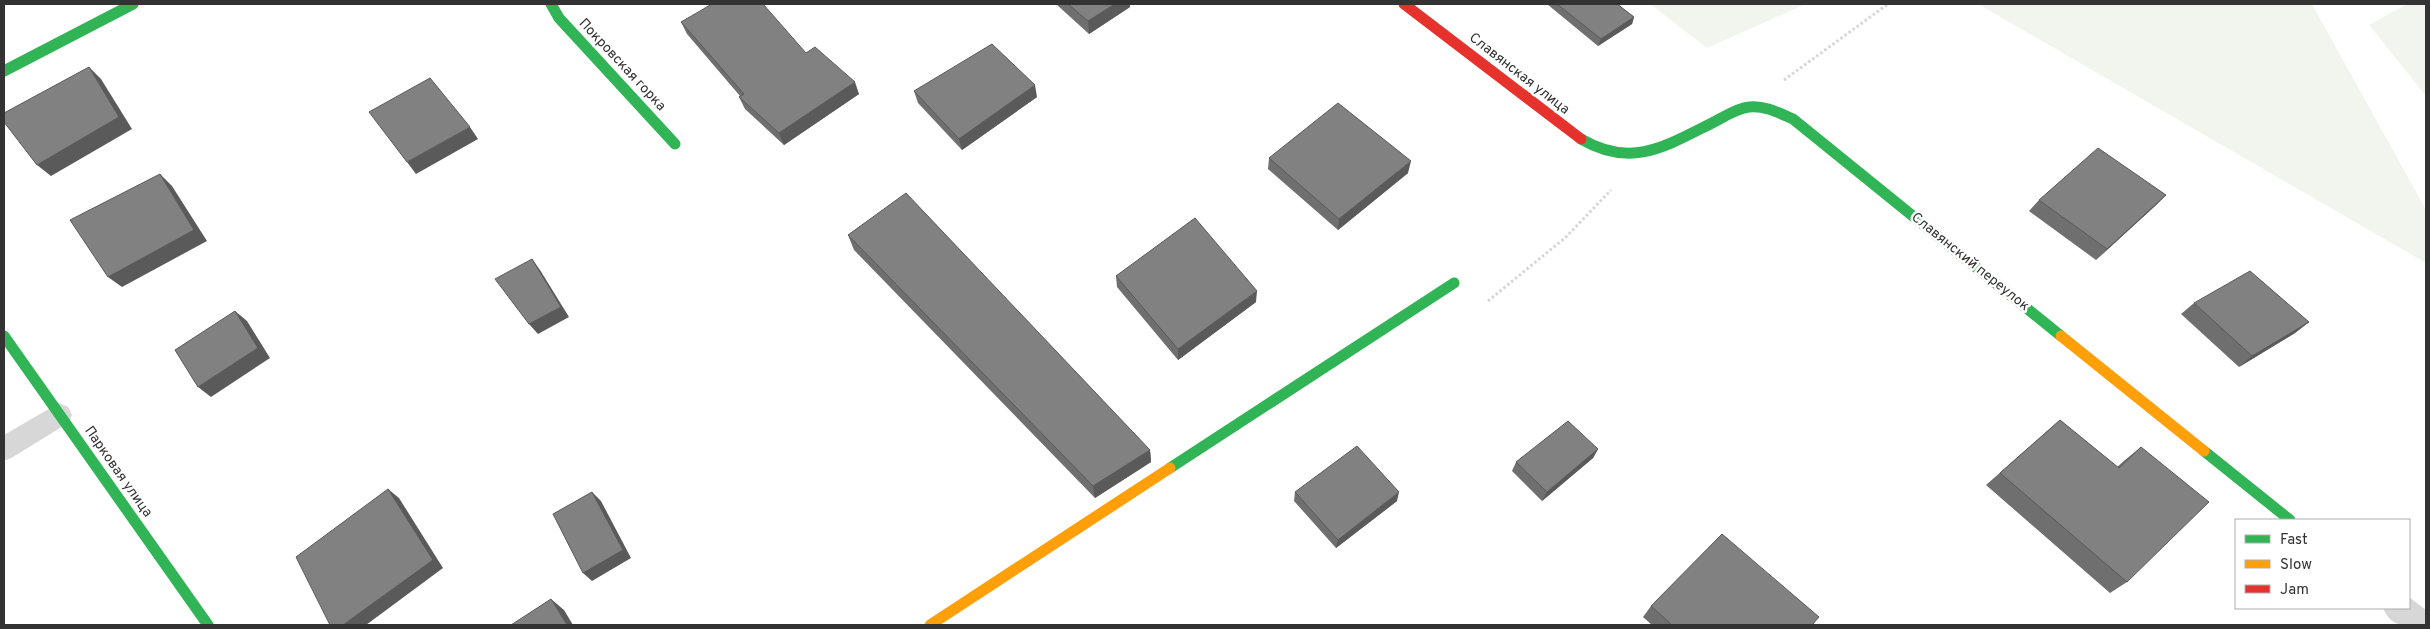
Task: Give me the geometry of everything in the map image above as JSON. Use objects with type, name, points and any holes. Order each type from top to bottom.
[{"type":"street","points":[[4,71],[133,4]]},
{"type":"street","name":"Покровская горка","points":[[551,4],[559,18],[675,144]]},
{"type":"street","name":"Славянская улица","points":[[1404,4],[1592,148],[1622,156],[1649,152]]},
{"type":"street","points":[[1649,152],[1748,107]]},
{"type":"street","name":"Славянский переулок","points":[[1748,107],[1769,109],[1793,119],[2289,519]]},
{"type":"street","points":[[930,625],[1454,283]]},
{"type":"street","name":"Парковая улица","points":[[4,336],[208,625]]},
{"type":"street","points":[[2400,609],[2420,625]]},
{"type":"lane","points":[[4,449],[60,416]]},
{"type":"path","points":[[1748,107],[1888,4]]},
{"type":"path","points":[[1487,302],[1566,237],[1616,185],[1622,169],[1649,152]]},
{"type":"shaded area","points":[[1650,4],[1806,4],[1707,48]]},
{"type":"shaded area","points":[[1978,4],[2312,4],[2426,210],[2426,263]]},
{"type":"shaded area","points":[[2407,4],[2426,4],[2426,96],[2369,25]]},
{"type":"building","points":[[712,4],[763,4],[806,53],[815,47],[855,82],[779,133],[739,97],[744,94],[681,22]]},
{"type":"building","points":[[1068,4],[1115,4],[1088,21]]},
{"type":"building","points":[[1557,4],[1617,4],[1634,17],[1601,39]]},
{"type":"building","points":[[992,44],[1035,85],[959,139],[914,91]]},
{"type":"building","points":[[89,67],[119,117],[37,165],[4,122],[4,113]]},
{"type":"building","points":[[430,78],[470,127],[407,162],[369,112]]},
{"type":"building","points":[[1338,103],[1411,161],[1339,219],[1269,158]]},
{"type":"building","points":[[2098,148],[2166,195],[2107,249],[2039,200]]},
{"type":"building","points":[[160,174],[194,230],[108,277],[70,220]]},
{"type":"building","points":[[906,193],[1150,450],[1093,486],[848,235]]},
{"type":"building","points":[[1195,218],[1257,291],[1178,349],[1116,276]]},
{"type":"building","points":[[532,259],[561,307],[529,324],[495,279]]},
{"type":"building","points":[[2250,271],[2309,322],[2252,356],[2194,303]]},
{"type":"building","points":[[235,311],[258,348],[198,387],[175,350]]},
{"type":"building","points":[[2060,420],[2119,468],[2141,447],[2209,502],[2127,582],[2000,473]]},
{"type":"building","points":[[1568,421],[1598,449],[1547,492],[1516,462]]},
{"type":"building","points":[[1357,446],[1399,492],[1338,540],[1295,492]]},
{"type":"building","points":[[388,489],[433,560],[343,625],[330,625],[296,557]]},
{"type":"building","points":[[592,492],[623,550],[583,573],[553,514]]},
{"type":"building","points":[[1722,534],[1819,617],[1812,625],[1672,625],[1651,606]]},
{"type":"building","points":[[551,599],[567,625],[511,625]]},
{"type":"traffic: fast","points":[[4,71],[133,4]]},
{"type":"traffic: fast","points":[[551,4],[559,18],[675,144]]},
{"type":"traffic: fast","points":[[1581,139],[1598,149],[1616,154],[1634,154],[1669,144],[1745,108],[1761,108],[1782,114],[1793,119],[2061,336]]},
{"type":"traffic: fast","points":[[1170,468],[1454,283]]},
{"type":"traffic: fast","points":[[4,336],[208,625]]},
{"type":"traffic: fast","points":[[2204,451],[2289,519]]},
{"type":"traffic: slow","points":[[2061,336],[2204,451]]},
{"type":"traffic: slow","points":[[930,625],[1170,468]]},
{"type":"traffic: jam","points":[[1404,4],[1581,139]]}]
